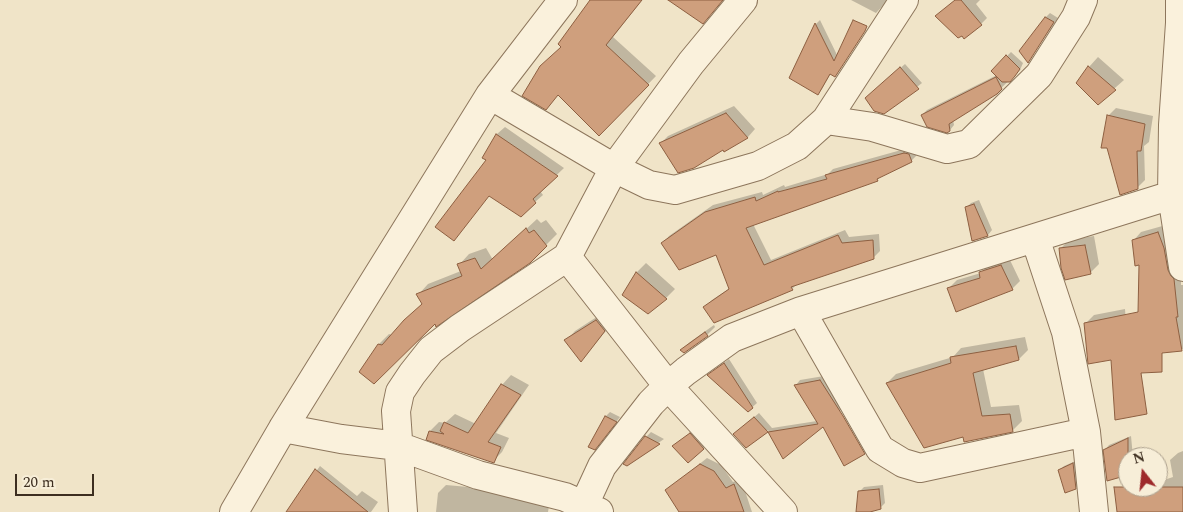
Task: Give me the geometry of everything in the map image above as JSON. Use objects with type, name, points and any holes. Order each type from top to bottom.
[{"type":"street","points":[[234,512],[490,95],[562,0]]},
{"type":"street","points":[[403,512],[396,411],[400,392],[431,350],[460,328],[567,257],[614,168],[691,63],[743,0]]},
{"type":"street","points":[[490,95],[614,168],[649,185],[675,190],[758,166],[798,146],[826,120],[904,0]]},
{"type":"street","points":[[826,120],[873,127],[947,149],[969,144],[1038,74],[1076,17],[1083,0]]},
{"type":"street","points":[[1181,15],[1178,126],[1172,196],[1182,257]]},
{"type":"street","points":[[284,428],[341,439],[398,446],[478,475],[565,497],[588,510],[602,466],[630,429],[668,386],[732,338],[801,310],[1172,196]]},
{"type":"street","points":[[1035,238],[1066,332],[1086,432],[1094,512]]},
{"type":"street","points":[[567,257],[668,386],[783,512]]},
{"type":"street","points":[[801,310],[880,449],[903,463],[920,468],[1086,432]]},
{"type":"building","points":[[590,0],[642,0],[606,45],[649,85],[599,136],[558,95],[546,110],[522,96],[540,66],[561,47],[558,44]]},
{"type":"building","points":[[668,0],[723,0],[703,24]]},
{"type":"building","points":[[955,0],[961,0],[982,25],[964,39],[962,36],[958,38],[935,16]]},
{"type":"building","points":[[1045,17],[1054,22],[1028,63],[1019,51]]},
{"type":"building","points":[[853,20],[867,26],[865,31],[835,77],[830,74],[818,95],[789,78],[815,23],[834,61]]},
{"type":"building","points":[[1006,55],[1020,69],[1010,82],[1002,82],[991,71]]},
{"type":"building","points":[[1088,66],[1116,90],[1098,105],[1076,83]]},
{"type":"building","points":[[900,67],[919,89],[884,114],[874,111],[865,98]]},
{"type":"building","points":[[996,77],[1002,89],[949,124],[950,131],[947,133],[927,127],[921,115]]},
{"type":"building","points":[[726,113],[748,138],[724,152],[723,150],[694,168],[678,173],[659,143]]},
{"type":"building","points":[[1107,115],[1145,124],[1141,151],[1137,151],[1138,189],[1120,195],[1107,148],[1101,148]]},
{"type":"building","points":[[496,134],[558,176],[533,199],[536,203],[521,217],[489,196],[454,241],[435,227],[486,160],[482,158]]},
{"type":"building","points":[[904,153],[909,154],[912,162],[877,179],[878,181],[746,228],[764,265],[838,235],[842,243],[873,240],[874,259],[791,287],[793,290],[714,323],[703,307],[729,289],[716,255],[679,270],[661,243],[705,212],[755,197],[756,201],[778,191],[827,179],[825,175]]},
{"type":"building","points":[[974,204],[988,236],[972,241],[965,207]]},
{"type":"building","points":[[526,228],[529,233],[534,230],[547,246],[530,263],[436,327],[435,324],[374,384],[359,372],[378,344],[382,345],[404,320],[422,304],[416,294],[462,276],[457,264],[475,258],[481,269]]},
{"type":"building","points":[[1158,232],[1164,248],[1168,270],[1174,279],[1178,317],[1176,317],[1182,351],[1162,353],[1162,372],[1141,373],[1147,414],[1115,420],[1111,360],[1088,364],[1084,323],[1138,312],[1139,265],[1135,266],[1132,240]]},
{"type":"building","points":[[1085,245],[1091,274],[1065,280],[1061,268],[1059,248]]},
{"type":"building","points":[[1001,265],[1013,290],[956,312],[947,288],[980,278],[979,272]]},
{"type":"building","points":[[636,272],[667,299],[648,314],[622,295]]},
{"type":"building","points":[[596,320],[605,331],[581,362],[564,340]]},
{"type":"building","points":[[705,332],[708,336],[684,353],[680,350]]},
{"type":"building","points":[[1016,346],[1019,360],[973,373],[982,416],[1010,414],[1013,432],[964,442],[963,437],[924,448],[886,383],[951,363],[950,357]]},
{"type":"building","points":[[724,363],[753,408],[748,412],[707,375]]},
{"type":"building","points":[[820,380],[865,454],[844,466],[823,427],[783,459],[768,432],[818,424],[794,385]]},
{"type":"building","points":[[501,384],[521,395],[488,442],[501,447],[494,463],[426,440],[429,431],[444,434],[440,431],[444,422],[468,433]]},
{"type":"building","points":[[605,416],[617,422],[595,450],[588,447]]},
{"type":"building","points":[[754,417],[768,432],[746,448],[733,434]]},
{"type":"building","points":[[690,433],[704,449],[688,463],[672,446]]},
{"type":"building","points":[[645,436],[660,444],[627,466],[623,464]]},
{"type":"building","points":[[1128,438],[1128,447],[1118,447],[1118,478],[1107,481],[1103,450]]},
{"type":"building","points":[[1073,463],[1076,489],[1065,493],[1058,470]]},
{"type":"building","points":[[700,464],[714,471],[726,488],[734,484],[744,512],[679,512],[665,490]]},
{"type":"building","points":[[315,469],[368,512],[286,512]]},
{"type":"building","points":[[1114,487],[1118,487],[1118,497],[1168,497],[1168,487],[1183,487],[1183,512],[1117,512]]},
{"type":"building","points":[[879,489],[881,509],[870,512],[856,512],[858,491]]}]
